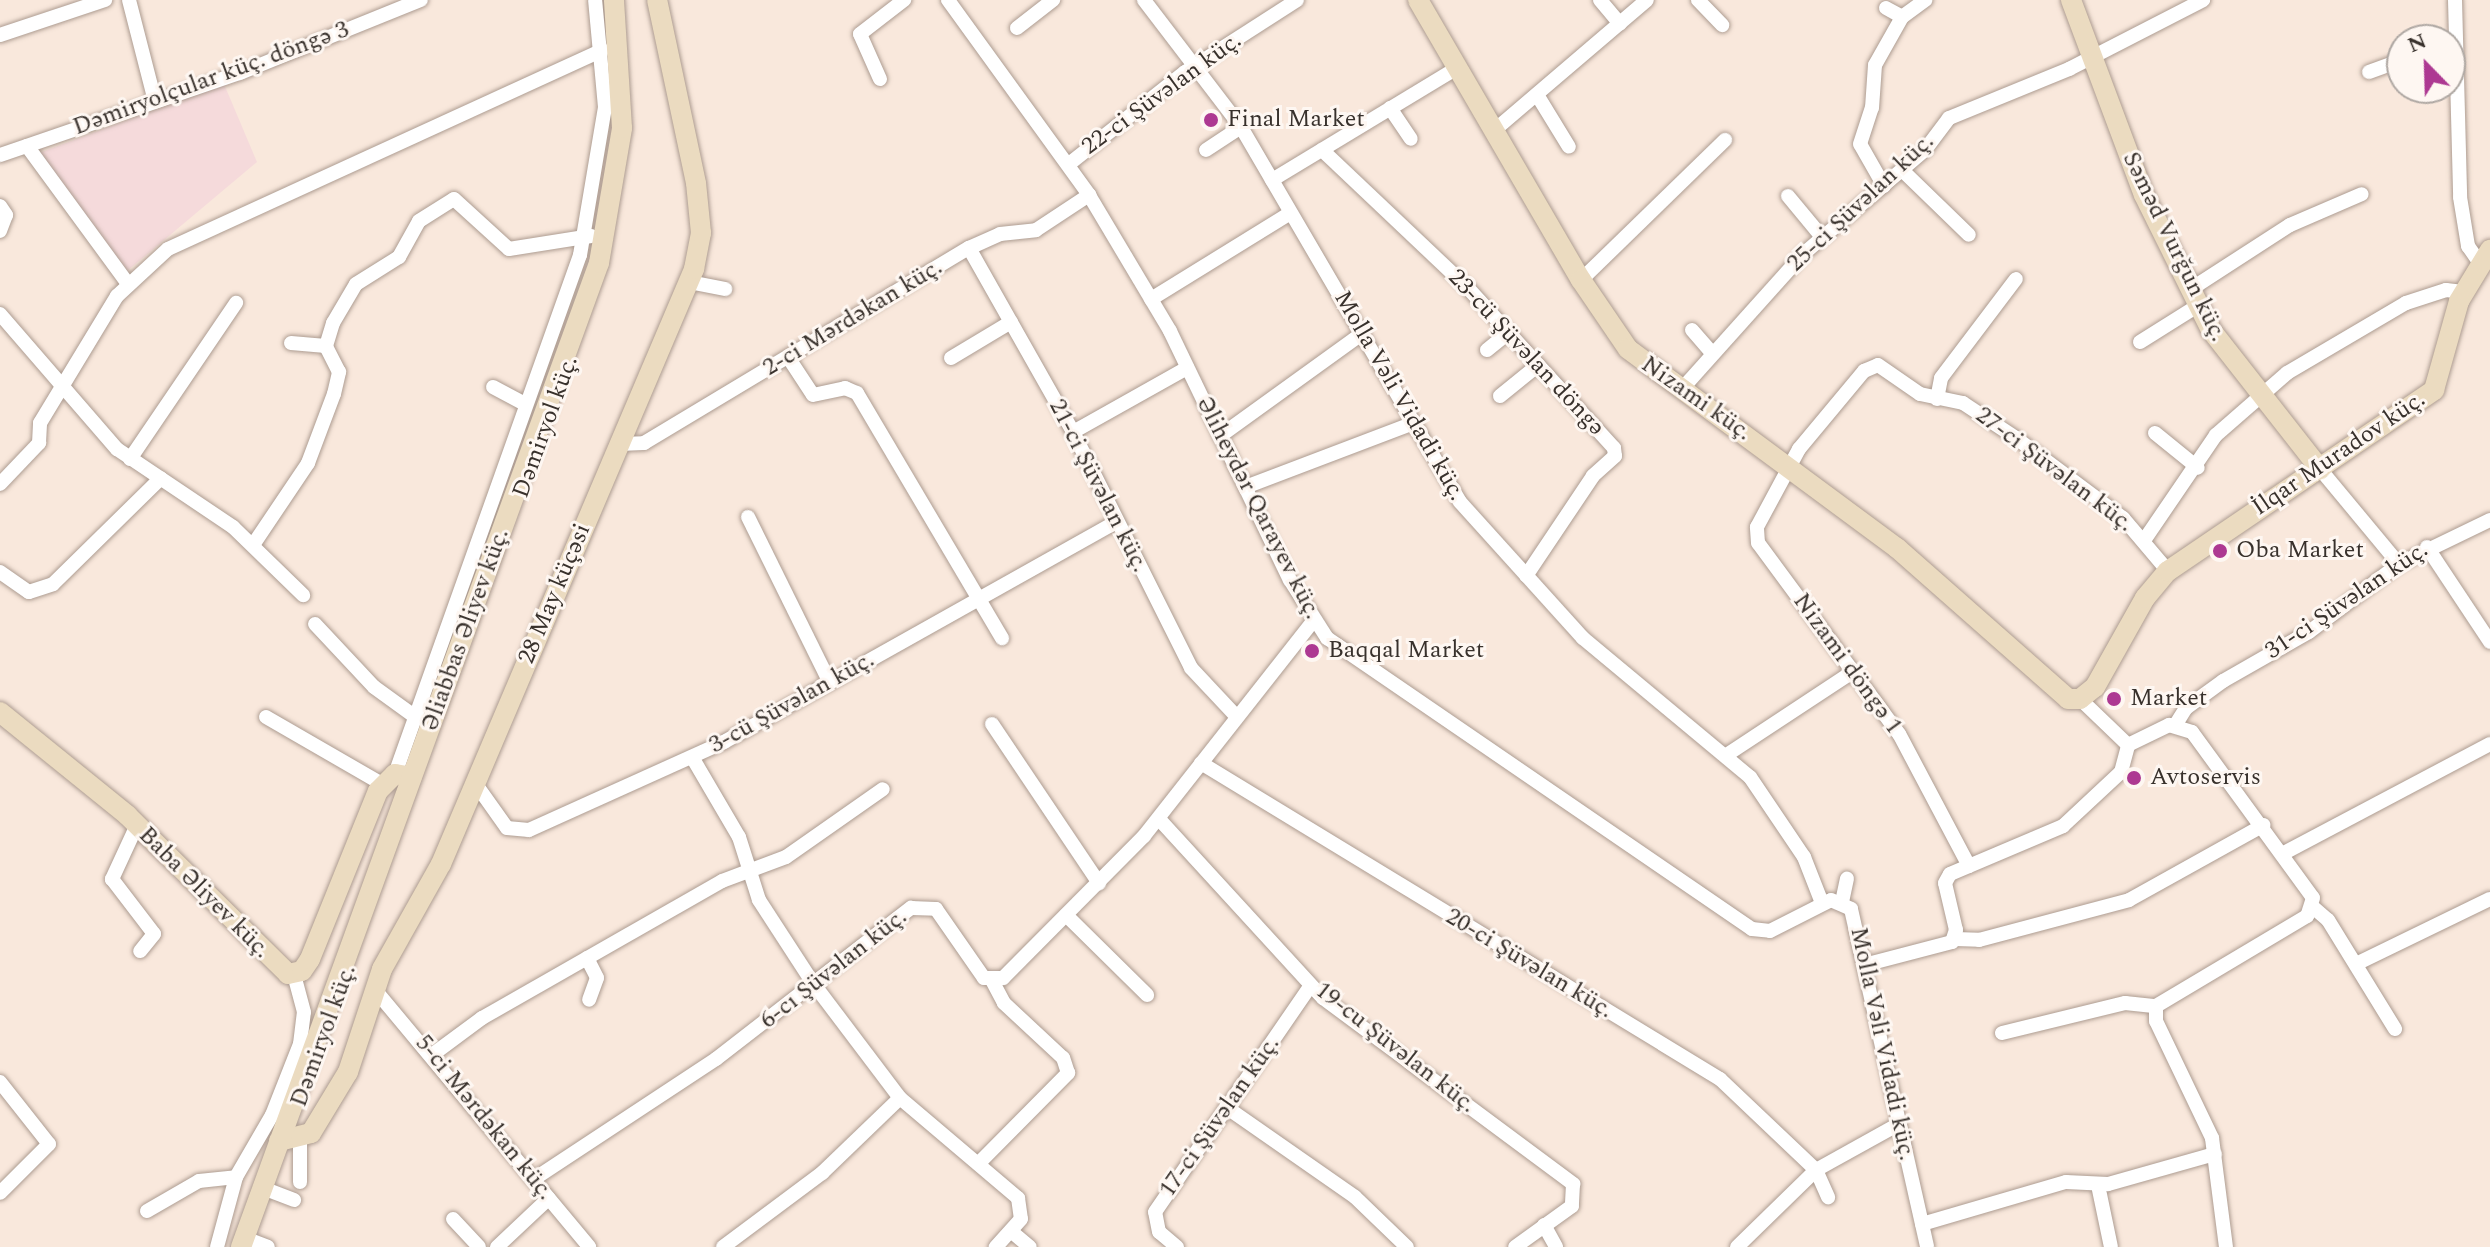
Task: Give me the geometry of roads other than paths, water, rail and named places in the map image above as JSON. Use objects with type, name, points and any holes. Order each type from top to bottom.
[{"type":"street","points":[[0,35],[105,0]]},
{"type":"street","points":[[129,0],[155,101]]},
{"type":"street","name":"Dəmiryolçular küç. döngə 3","points":[[0,155],[155,101],[421,0]]},
{"type":"street","name":"Dəmiryol küç.","points":[[397,778],[414,716],[523,403],[575,276],[585,235],[605,107],[603,50],[595,0]]},
{"type":"street","name":"Əliabbas Əliyev küç.","points":[[252,1245],[288,1141],[397,778],[606,237],[622,117],[614,0]]},
{"type":"street","name":"Dəmiryol küç.","points":[[252,1245],[268,1190],[606,262],[629,106],[621,0]]},
{"type":"street","name":"28 May küçəsi","points":[[288,1141],[331,1105],[376,991],[475,783],[689,282],[700,242],[696,183],[657,0]]},
{"type":"street","points":[[880,79],[860,34],[904,0]]},
{"type":"street","name":"Əliheydər Qarayev küç.","points":[[948,0],[1089,195],[1151,299],[1248,486],[1313,621],[1335,645],[1742,924],[1770,931],[1822,903]]},
{"type":"street","points":[[1017,28],[1053,0]]},
{"type":"street","name":"Molla Vəli Vidadi küç.","points":[[1144,0],[1197,65],[1241,127],[1460,502],[1526,576],[1610,662],[1728,754],[1779,815],[1822,903],[1842,902],[1853,915],[1927,1247]]},
{"type":"street","name":"22-ci Şüvəlan küç.","points":[[1069,164],[1197,65],[1296,0]]},
{"type":"street","name":"Nizami küç.","points":[[1418,0],[1457,68],[1497,128],[1581,280],[1628,349],[1897,548],[2056,692],[2080,699]]},
{"type":"street","points":[[1600,0],[1620,24]]},
{"type":"street","points":[[1497,128],[1539,98],[1647,0]]},
{"type":"street","points":[[1698,0],[1722,25]]},
{"type":"street","points":[[1886,8],[1906,9],[1925,0]]},
{"type":"street","name":"Səməd Vurğun küç.","points":[[2071,0],[2089,58],[2195,297],[2230,360],[2320,469]]},
{"type":"street","name":"25-ci Şüvəlan küç.","points":[[1681,390],[1822,237],[1902,170],[1949,118],[2089,58],[2203,0]]},
{"type":"street","points":[[2454,24],[2455,0]]},
{"type":"street","points":[[1884,186],[1860,144],[1872,108],[1875,65],[1906,9]]},
{"type":"street","points":[[0,484],[35,449],[40,423],[64,388],[103,315],[128,284],[195,233],[603,50]]},
{"type":"street","points":[[2369,72],[2386,66]]},
{"type":"street","points":[[1272,180],[1457,68]]},
{"type":"street","points":[[1539,98],[1569,147]]},
{"type":"street","points":[[2456,104],[2460,197],[2468,246],[2485,257]]},
{"type":"street","points":[[1390,108],[1411,139]]},
{"type":"street","points":[[1206,150],[1241,127]]},
{"type":"street","points":[[1581,280],[1725,140]]},
{"type":"street","points":[[27,146],[128,284]]},
{"type":"street","name":"23-cü Şüvəlan döngə","points":[[1322,150],[1508,333],[1616,453],[1583,490],[1526,576]]},
{"type":"street","points":[[1902,170],[1969,235]]},
{"type":"street","points":[[2140,342],[2290,225],[2362,194]]},
{"type":"street","name":"2-ci Mərdəkan küç.","points":[[619,444],[644,443],[969,248],[1000,234],[1036,230],[1089,195]]},
{"type":"street","points":[[1788,196],[1822,237]]},
{"type":"street","points":[[326,346],[356,284],[399,257],[419,221],[449,200],[463,203],[509,249],[585,235],[606,237]]},
{"type":"street","points":[[0,206],[6,215],[0,231]]},
{"type":"street","points":[[1151,299],[1290,213]]},
{"type":"street","name":"21-ci Şüvəlan küç.","points":[[969,248],[1073,432],[1191,668],[1236,716]]},
{"type":"street","name":"İlqar Muradov küç.","points":[[2080,699],[2102,678],[2145,598],[2168,571],[2434,390],[2463,292],[2485,257]]},
{"type":"street","points":[[1937,399],[1941,378],[2016,279]]},
{"type":"street","points":[[689,282],[725,289]]},
{"type":"street","points":[[2145,539],[2198,468],[2216,435],[2260,395],[2378,317],[2425,296],[2463,292]]},
{"type":"street","points":[[130,459],[236,303]]},
{"type":"street","points":[[0,314],[130,459],[253,545],[303,595]]},
{"type":"street","points":[[951,358],[1011,322]]},
{"type":"street","points":[[1692,330],[1712,353]]},
{"type":"street","points":[[1220,436],[1363,333]]},
{"type":"street","points":[[1487,350],[1508,333]]},
{"type":"street","points":[[291,343],[326,346]]},
{"type":"street","points":[[253,545],[308,463],[334,394],[339,372],[326,346]]},
{"type":"street","points":[[788,357],[813,395],[845,388],[857,393],[1002,638]]},
{"type":"street","points":[[1500,396],[1537,366]]},
{"type":"street","name":"27-ci Şüvəlan küç.","points":[[1791,467],[1871,366],[1937,399],[1963,403],[2016,438],[2145,539],[2168,571]]},
{"type":"street","points":[[1073,432],[1187,368]]},
{"type":"street","points":[[493,387],[523,403]]},
{"type":"street","points":[[1248,486],[1414,423]]},
{"type":"street","points":[[2155,433],[2198,468]]},
{"type":"street","name":"Nizami döngə 1","points":[[1791,467],[1757,527],[1758,543],[1854,671],[1935,793],[1969,866]]},
{"type":"street","points":[[2320,469],[2399,564]]},
{"type":"street","points":[[0,572],[29,592],[53,584],[161,478]]},
{"type":"street","points":[[748,517],[830,683]]},
{"type":"street","name":"31-ci Şüvəlan küç.","points":[[2176,724],[2186,708],[2223,681],[2301,637],[2399,564],[2427,547],[2490,520]]},
{"type":"street","name":"3-cü Şüvəlan küç.","points":[[475,783],[507,828],[522,833],[692,757],[1116,522]]},
{"type":"street","points":[[2427,547],[2490,642]]},
{"type":"street","points":[[979,1163],[1068,1073],[1063,1058],[1004,1003],[993,982],[1099,883],[1159,819],[1236,716],[1313,621]]},
{"type":"street","points":[[315,624],[374,687],[414,716]]},
{"type":"street","points":[[1728,754],[1854,671]]},
{"type":"street","points":[[2080,699],[2128,745]]},
{"type":"street","name":"Baba Əliyev küç.","points":[[0,712],[137,825],[276,965],[294,975],[310,959],[397,778]]},
{"type":"street","points":[[266,717],[397,778]]},
{"type":"street","points":[[992,724],[1099,883]]},
{"type":"street","points":[[2128,745],[2176,724],[2201,739],[2284,853],[2314,908],[2356,964],[2395,1029]]},
{"type":"street","points":[[2284,853],[2490,744]]},
{"type":"street","points":[[1955,939],[1945,883],[1969,866],[2079,816],[2121,772],[2128,745]]},
{"type":"street","points":[[692,757],[739,837],[759,900],[813,983],[900,1098],[979,1163],[1022,1205],[1012,1232],[996,1247]]},
{"type":"street","name":"20-ci Şüvəlan küç.","points":[[1201,763],[1720,1079],[1816,1170],[1828,1197]]},
{"type":"street","points":[[432,1055],[463,1030],[722,881],[786,857],[883,789]]},
{"type":"street","name":"19-cu Şüvəlan küç.","points":[[1159,819],[1311,985],[1573,1184],[1576,1201],[1515,1247]]},
{"type":"street","points":[[137,825],[112,879],[154,934],[140,951]]},
{"type":"street","points":[[1864,965],[1937,949],[1955,939],[1979,940],[2129,900],[2264,825]]},
{"type":"street","points":[[1842,902],[1847,879]]},
{"type":"street","points":[[2356,964],[2490,899]]},
{"type":"street","name":"6-cı Şüvəlan küç.","points":[[534,1179],[716,1059],[813,983],[924,904],[940,913],[993,982]]},
{"type":"street","points":[[2002,1033],[2125,1003],[2156,1006],[2314,908]]},
{"type":"street","points":[[1066,915],[1147,995]]},
{"type":"street","points":[[587,958],[597,978],[589,1000]]},
{"type":"street","name":"Dəmiryol küç.","points":[[217,1247],[236,1177],[272,1115],[300,1044],[304,1012],[294,975]]},
{"type":"street","name":"17-ci Şüvəlan küç.","points":[[1177,1247],[1159,1232],[1155,1212],[1311,985]]},
{"type":"street","name":"5-ci Mərdəkan küç.","points":[[376,991],[589,1247]]},
{"type":"street","points":[[2156,1006],[2156,1021],[2202,1111],[2215,1154],[2226,1247]]},
{"type":"street","points":[[0,1082],[49,1144],[0,1193]]},
{"type":"street","points":[[723,1247],[822,1173],[900,1098]]},
{"type":"street","points":[[1226,1107],[1355,1197],[1407,1247]]},
{"type":"street","points":[[1737,1247],[1816,1170],[1899,1124]]},
{"type":"street","points":[[288,1141],[300,1182]]},
{"type":"street","points":[[1922,1224],[2066,1182],[2098,1185],[2215,1154]]},
{"type":"street","points":[[147,1211],[199,1181],[236,1177]]},
{"type":"street","points":[[2098,1185],[2111,1247]]},
{"type":"street","points":[[268,1190],[294,1200]]},
{"type":"street","points":[[497,1247],[549,1198]]},
{"type":"street","points":[[453,1219],[479,1247]]},
{"type":"street","points":[[1544,1225],[1556,1247]]},
{"type":"street","points":[[1012,1232],[1030,1247]]},
{"type":"place","name":"Final Market","points":[[1211,120]]},
{"type":"place","name":"Oba Market","points":[[2220,551]]},
{"type":"place","name":"Baqqal Market","points":[[1312,651]]},
{"type":"place","name":"Market","points":[[2114,699]]},
{"type":"place","name":"Avtoservis","points":[[2134,778]]}]
